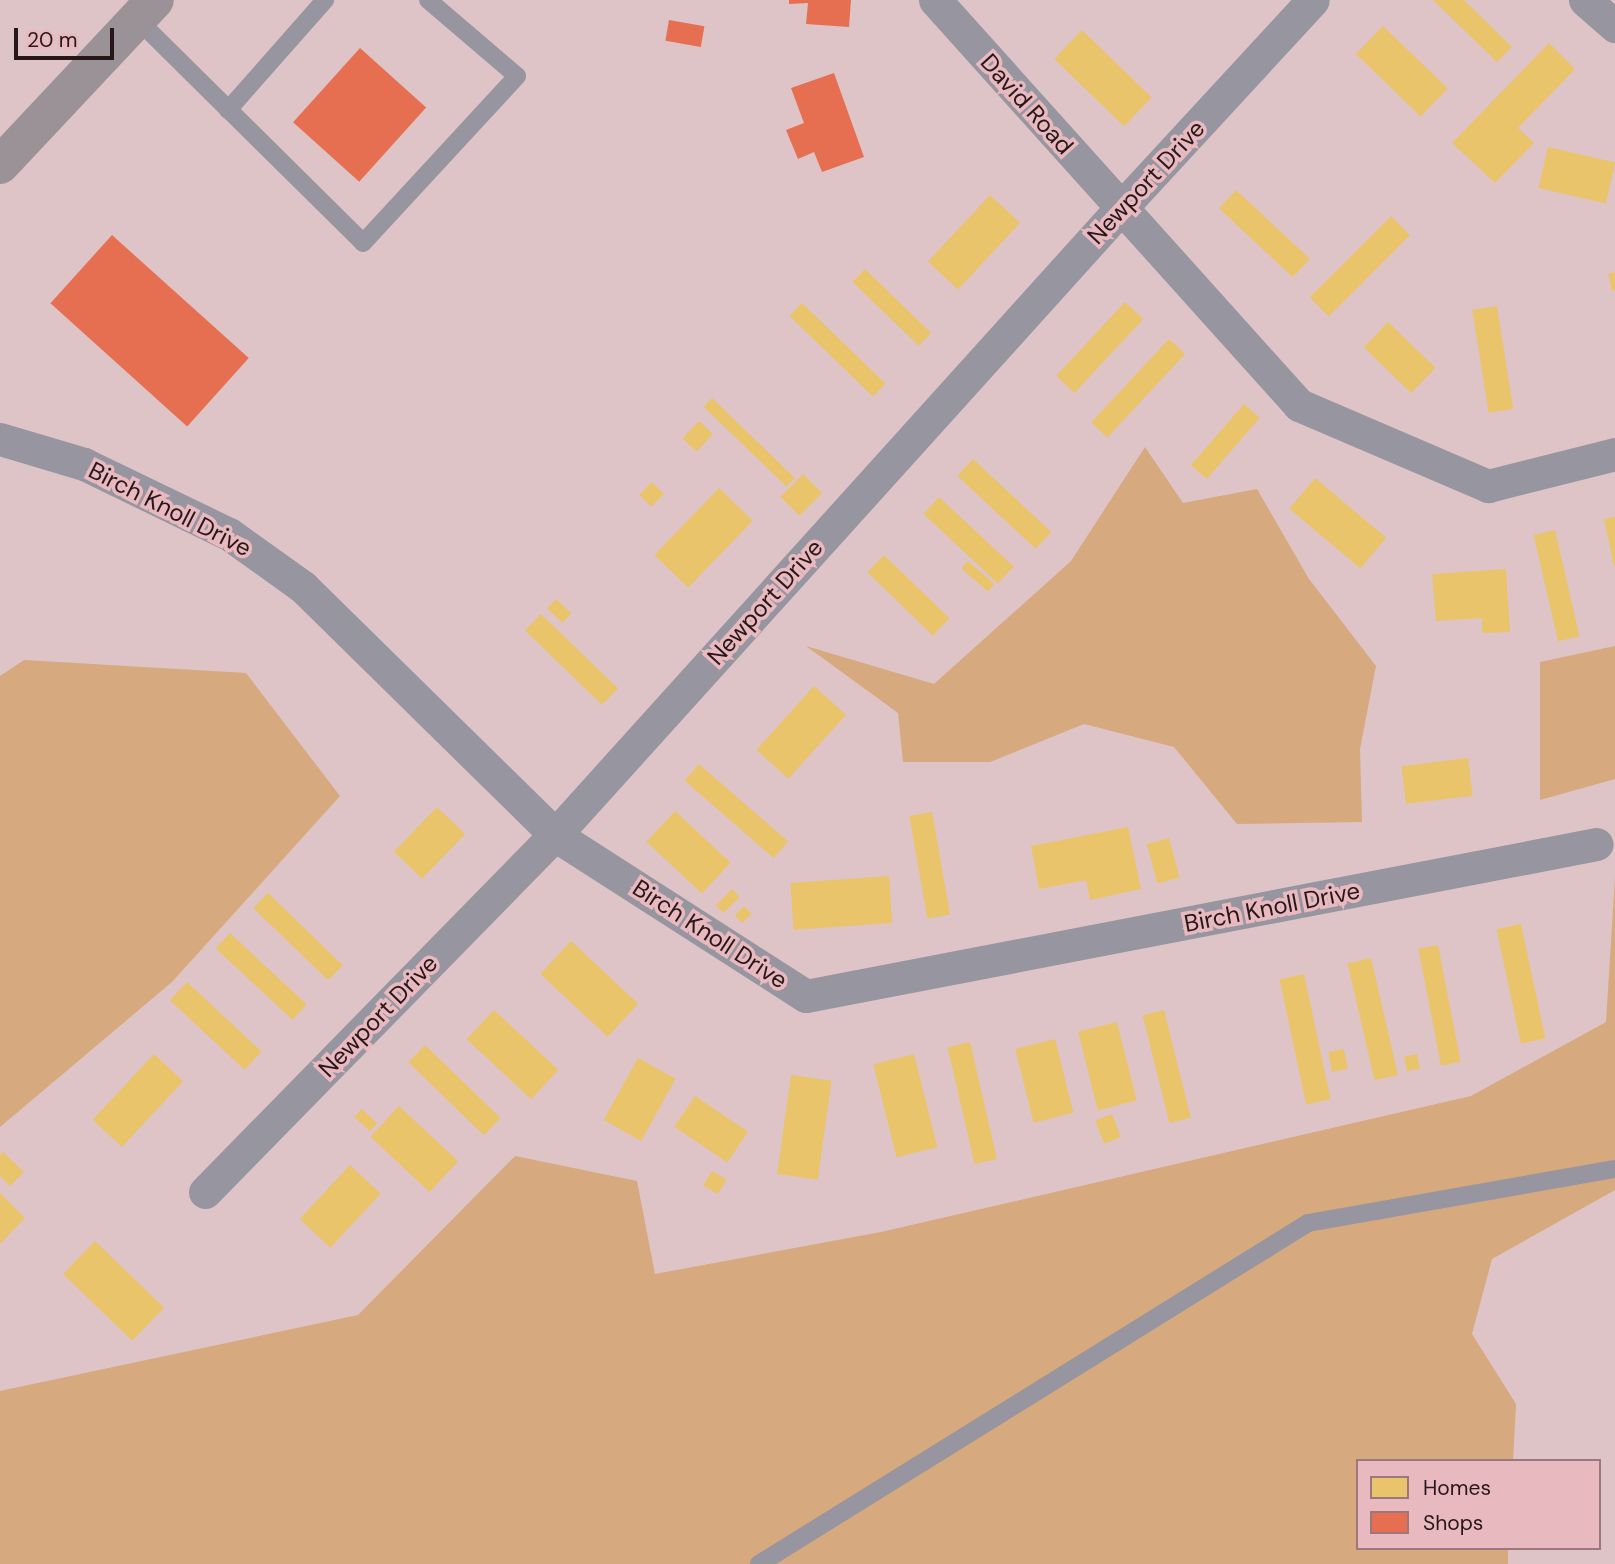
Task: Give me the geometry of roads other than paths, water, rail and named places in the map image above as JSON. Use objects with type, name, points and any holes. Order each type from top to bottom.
[{"type":"highway","points":[[0,165],[146,9]]},
{"type":"street","name":"David Road","points":[[935,0],[1120,209],[1299,405],[1488,486],[1615,454]]},
{"type":"street","name":"Newport Drive","points":[[205,1192],[555,835],[1120,209],[1313,0]]},
{"type":"street","points":[[1585,0],[1615,26]]},
{"type":"street","name":"Birch Knoll Drive","points":[[0,439],[85,464],[229,534],[303,587],[555,835],[806,996],[1597,844]]},
{"type":"lane","points":[[228,110],[325,0]]},
{"type":"lane","points":[[146,9],[228,110],[363,243],[517,76],[428,0]]},
{"type":"lane","points":[[759,1564],[1308,1223],[1615,1169]]}]
